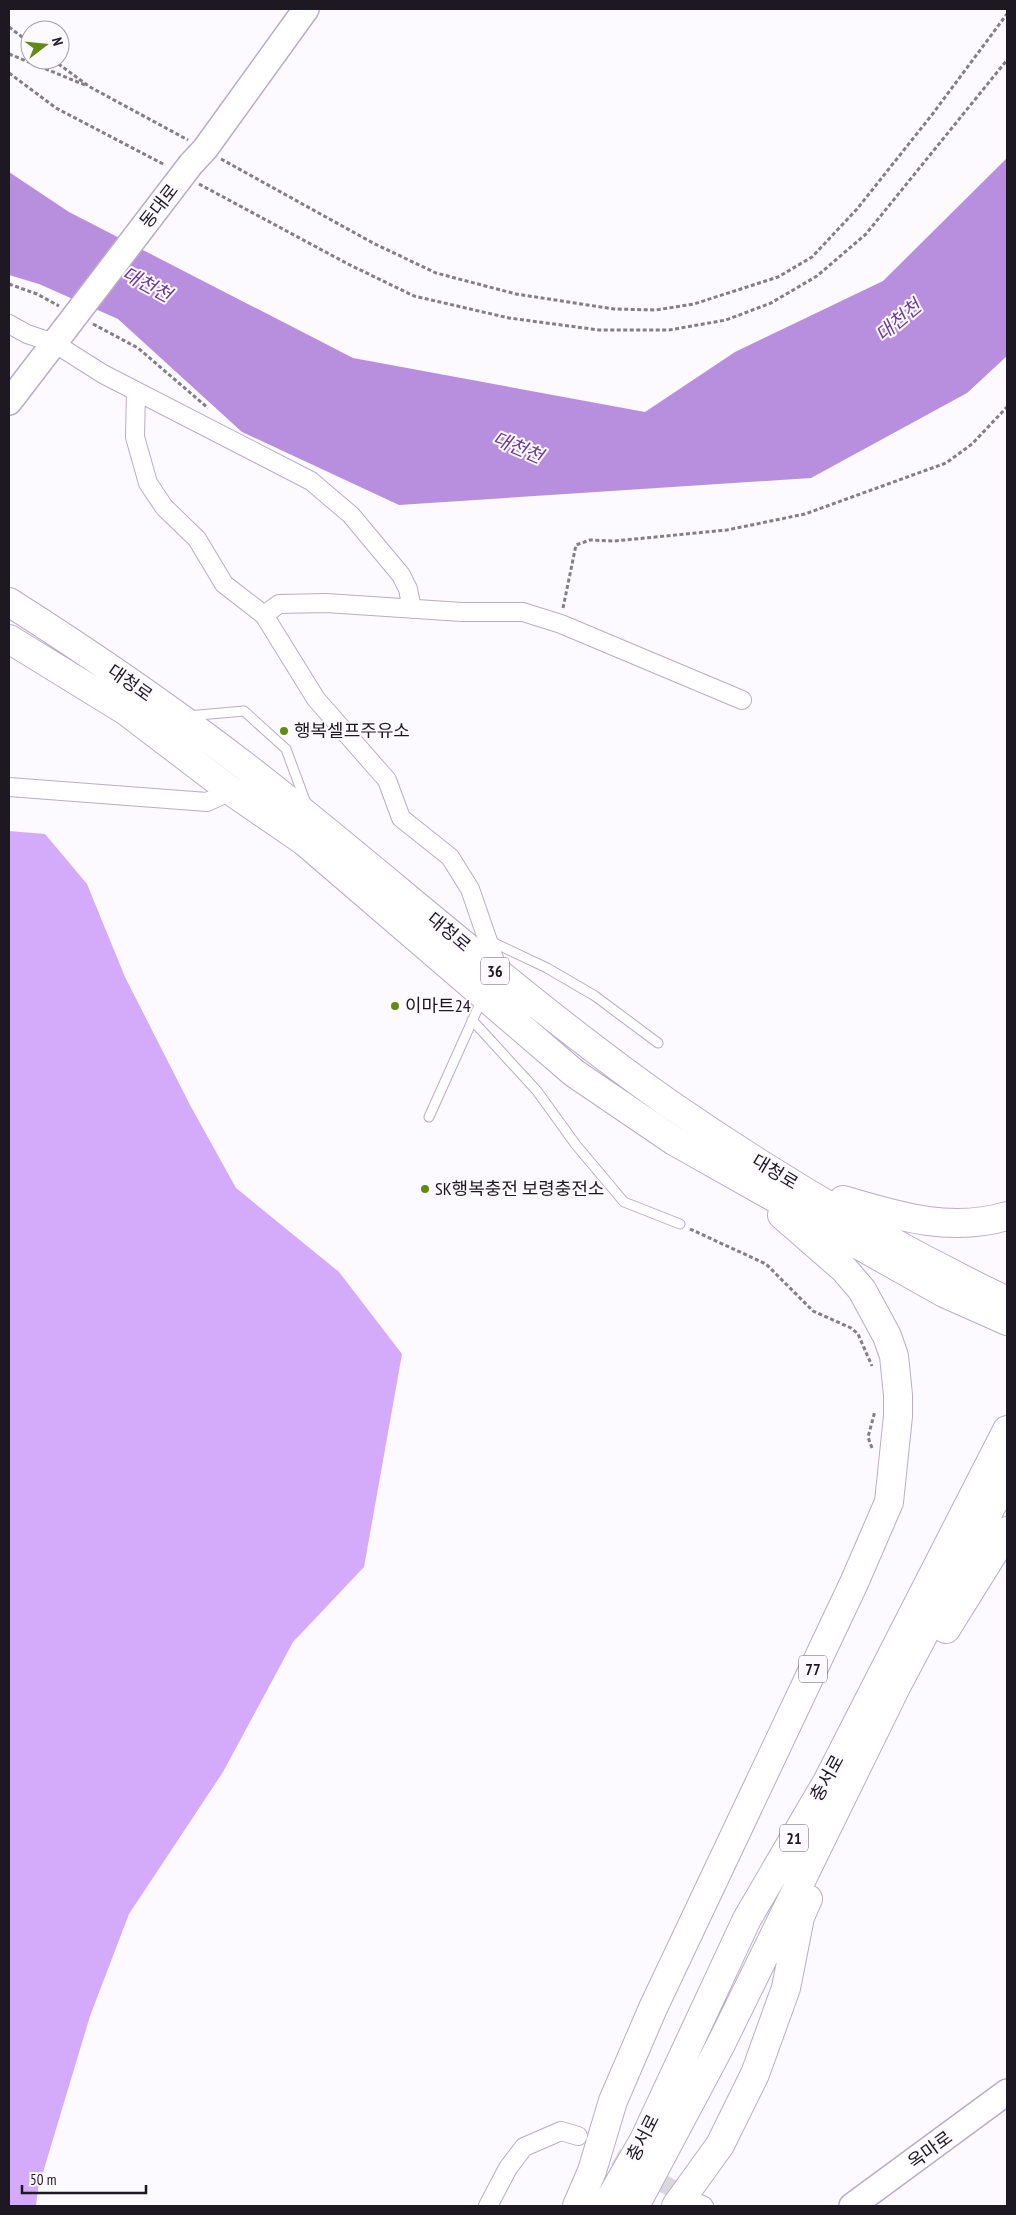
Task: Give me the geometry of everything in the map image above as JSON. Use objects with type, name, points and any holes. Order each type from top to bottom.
[{"type":"highway","name":"대청로","points":[[9,602],[134,684],[313,820],[488,993],[574,1073],[674,1141],[944,1293],[1007,1321]]},
{"type":"highway","name":"대청로","points":[[9,639],[126,711],[231,791],[305,842],[488,993],[668,1102],[800,1187],[945,1271],[1007,1302]]},
{"type":"highway","name":"77","points":[[577,2206],[592,2171],[613,2101],[653,2008],[854,1583],[889,1502],[898,1416],[898,1376],[892,1350],[876,1313],[862,1290],[844,1269],[811,1239],[724,1169]]},
{"type":"highway","points":[[800,1187],[905,1218],[934,1223],[982,1222],[1007,1216]]},
{"type":"highway","name":"충서로","points":[[635,2206],[720,2046],[999,1476],[1007,1430]]},
{"type":"highway","name":"충서로","points":[[606,2206],[644,2140],[746,1919],[826,1782],[999,1476]]},
{"type":"highway","points":[[693,2205],[755,2074],[786,1988],[800,1917],[897,1710],[1007,1531]]},
{"type":"main road","name":"동대로","points":[[9,402],[190,166],[306,9]]},
{"type":"main road","name":"옥마로","points":[[852,2206],[1007,2092]]},
{"type":"street","points":[[9,324],[27,334]]},
{"type":"street","points":[[9,340],[67,325],[103,374],[312,481],[351,515],[401,575],[408,589],[412,609]]},
{"type":"street","points":[[136,392],[135,437],[148,483],[164,506],[197,538],[224,584],[264,615],[316,699],[387,780],[401,818],[450,857],[470,889],[489,941],[488,993]]},
{"type":"street","points":[[264,615],[279,604],[326,603],[412,609],[523,612],[560,624],[742,700]]},
{"type":"street","points":[[9,787],[207,802],[231,791]]},
{"type":"street","points":[[488,2206],[508,2168],[524,2147],[561,2131],[578,2136]]},
{"type":"lane","points":[[178,717],[244,711],[286,748],[313,820]]},
{"type":"lane","points":[[489,941],[547,968],[595,996],[658,1043]]},
{"type":"lane","points":[[429,1117],[488,993]]},
{"type":"lane","points":[[488,993],[537,1091],[576,1145],[624,1202],[680,1224]]},
{"type":"path","points":[[9,73],[56,108],[190,166],[250,176],[373,243],[436,273],[516,294],[614,309],[656,310],[694,304],[778,277],[812,257],[857,208],[931,116],[1007,14]]},
{"type":"path","points":[[9,27],[20,35]]},
{"type":"path","points":[[9,54],[90,87]]},
{"type":"path","points":[[67,70],[190,166],[348,264],[414,296],[509,318],[599,330],[668,330],[726,320],[771,302],[817,276],[866,234],[1007,60]]},
{"type":"path","points":[[9,284],[37,294],[67,325],[138,348],[204,402],[209,410]]},
{"type":"path","points":[[560,624],[576,545],[590,540],[614,541],[728,530],[805,514],[946,463],[972,444],[1007,407]]},
{"type":"path","points":[[680,1224],[766,1264],[813,1311],[851,1328],[858,1334],[874,1370]]},
{"type":"path","points":[[874,1452],[868,1437],[877,1404]]},
{"type":"shaded area","points":[[9,831],[45,834],[87,884],[125,977],[190,1105],[236,1188],[339,1272],[402,1354],[364,1567],[293,1642],[223,1772],[129,1914],[90,2016],[38,2189],[36,2206],[9,2206]]},
{"type":"water","name":"대천천","points":[[1007,158],[1007,356],[967,393],[811,478],[399,505],[242,432],[118,319],[39,284],[9,275],[9,172],[69,212],[353,358],[645,412],[735,352],[883,281]]},
{"type":"tunnel","points":[[592,2144],[691,2199]]},
{"type":"place","name":"행복셀프주유소","points":[[284,731]]},
{"type":"place","name":"이마트24","points":[[395,1006]]},
{"type":"place","name":"SK행복충전 보령충전소","points":[[425,1189]]}]
